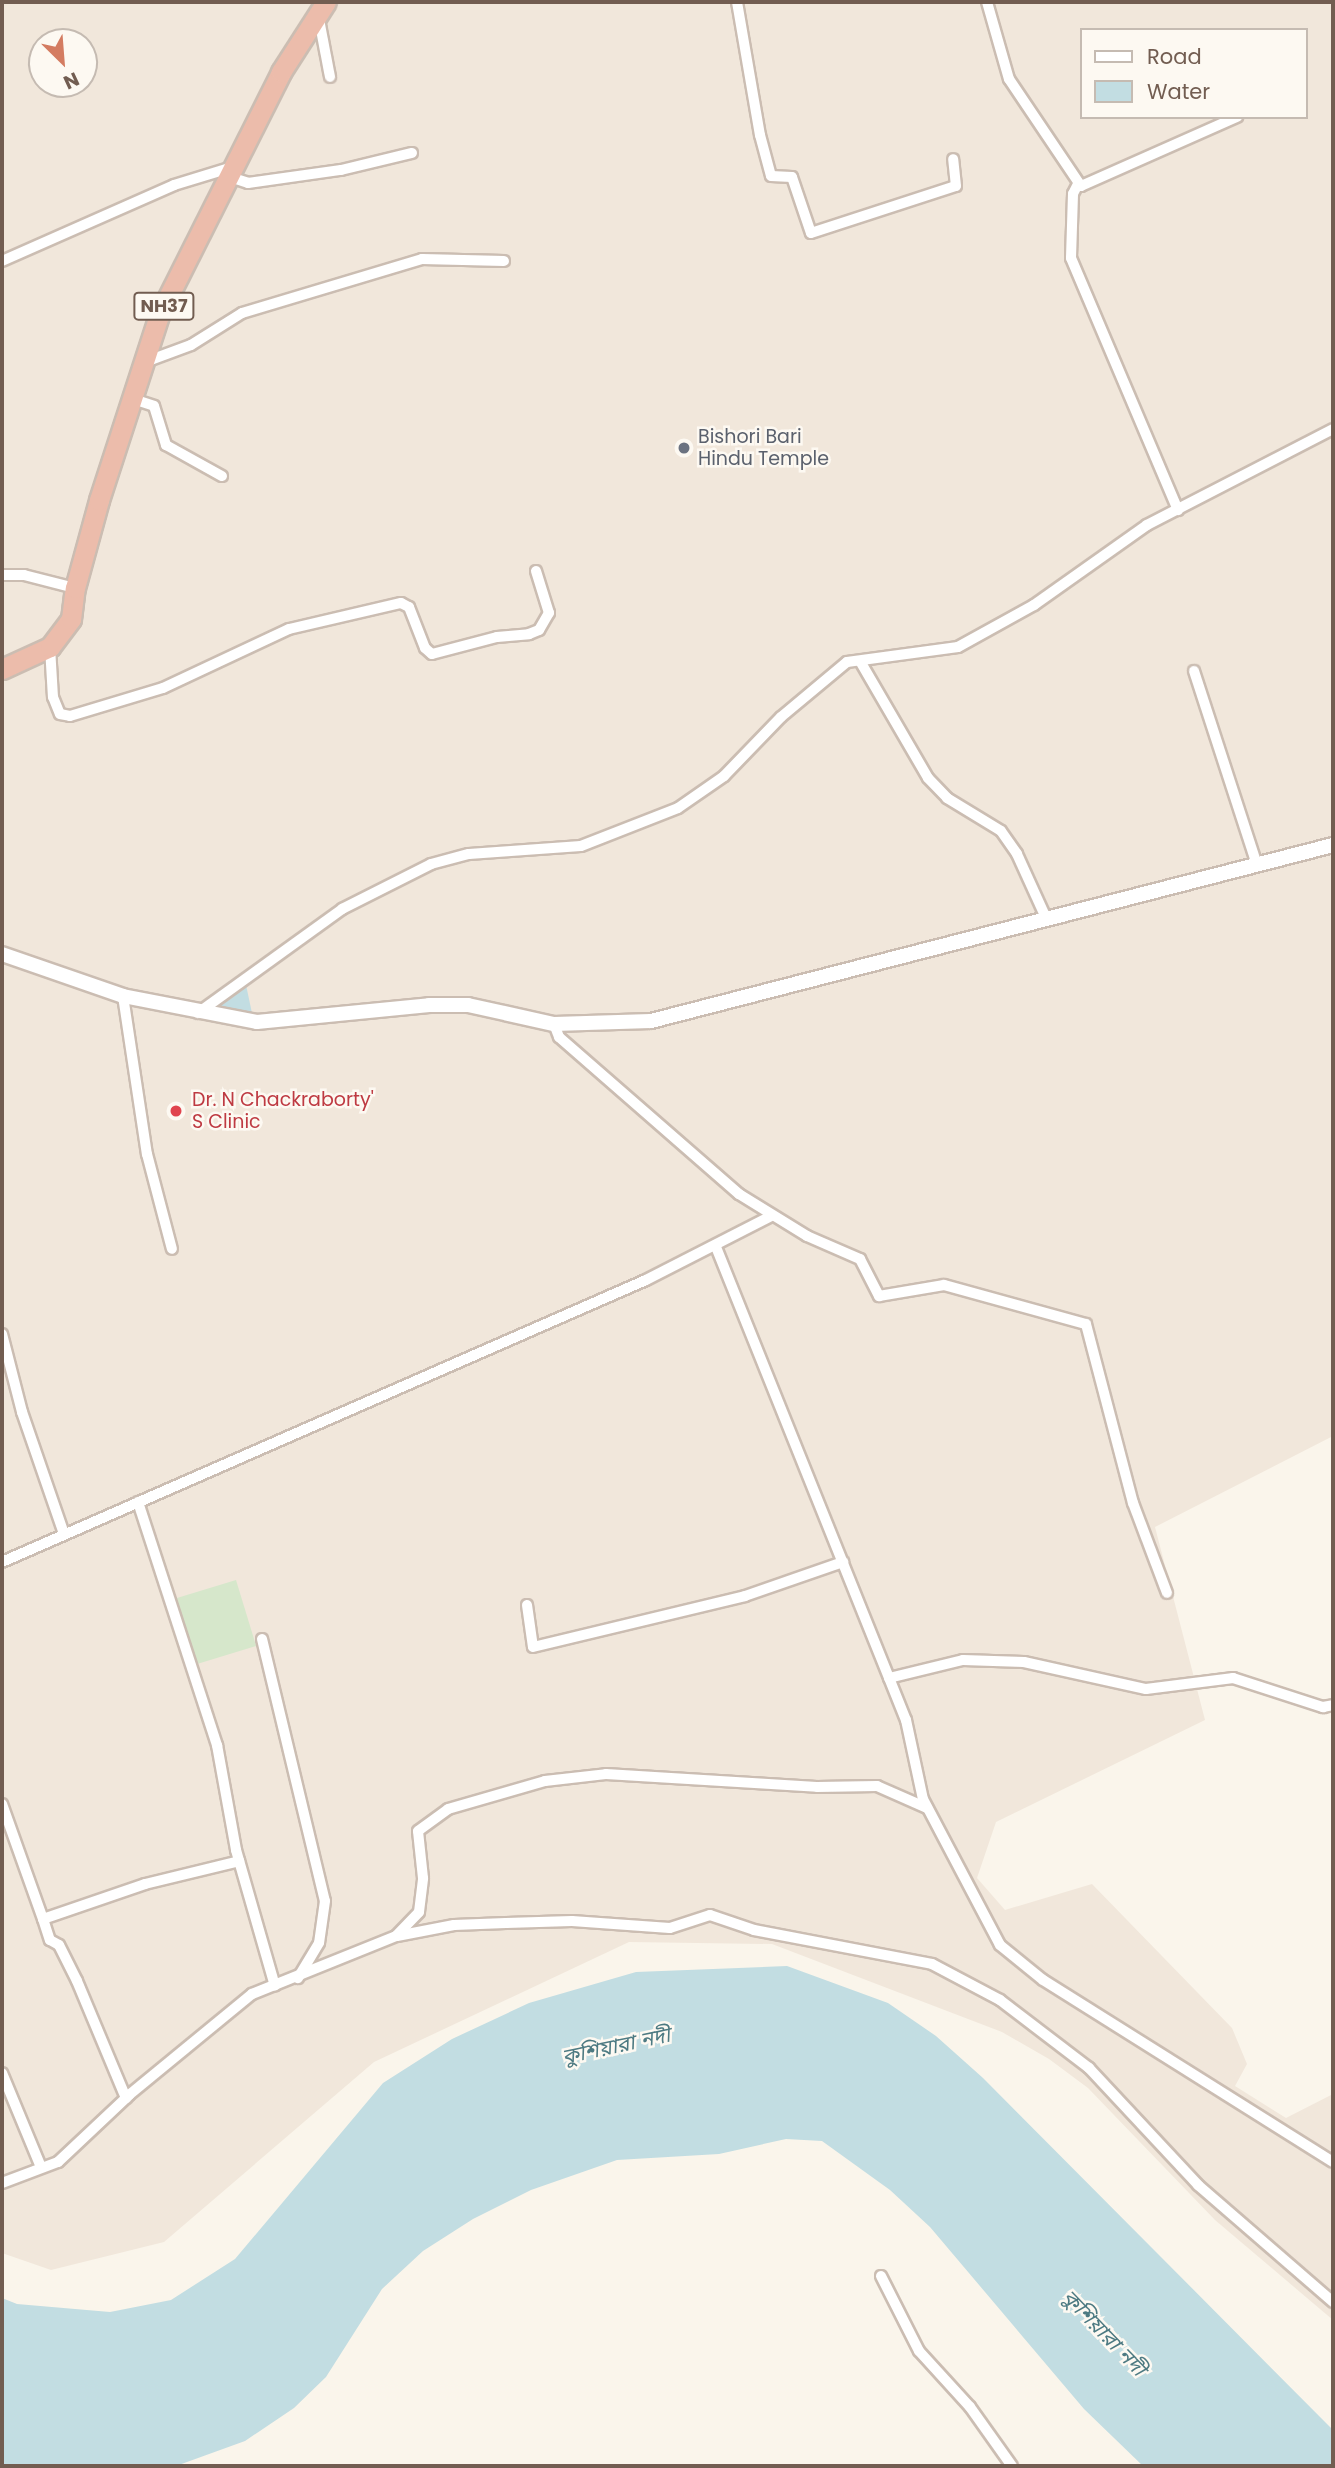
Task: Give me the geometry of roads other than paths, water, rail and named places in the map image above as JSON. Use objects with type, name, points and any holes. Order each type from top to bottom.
[{"type":"highway","name":"NH37","points":[[2,669],[50,647],[71,619],[75,588],[130,398],[159,315],[281,72],[322,6]]},
{"type":"main road","points":[[2,954],[123,996],[257,1023],[429,1005],[468,1005],[554,1024],[651,1021],[1333,845]]},
{"type":"street","points":[[737,2],[760,135],[771,176],[792,177],[811,233],[956,186],[953,159]]},
{"type":"street","points":[[987,2],[1009,79],[1078,184]]},
{"type":"street","points":[[322,6],[330,77]]},
{"type":"street","points":[[1078,184],[1096,181],[1233,119]]},
{"type":"street","points":[[2,261],[174,186],[232,172],[248,183],[341,170],[412,153]]},
{"type":"street","points":[[1078,184],[1073,194],[1072,258],[1178,510]]},
{"type":"street","points":[[142,363],[191,345],[242,313],[422,259],[504,261]]},
{"type":"street","points":[[130,398],[154,406],[166,445],[222,476]]},
{"type":"street","points":[[198,1013],[342,909],[430,864],[469,854],[581,846],[678,808],[724,776],[781,717],[847,663],[958,647],[1034,605],[1147,525],[1333,429]]},
{"type":"street","points":[[50,647],[53,697],[60,714],[69,716],[163,688],[289,629],[334,615],[362,616],[401,603],[409,607],[425,648],[432,654],[497,637],[529,634],[539,630],[549,613],[537,571]]},
{"type":"street","points":[[2,575],[24,575],[75,588]]},
{"type":"street","points":[[860,661],[928,778],[947,798],[984,817],[1006,838],[1045,918]]},
{"type":"street","points":[[1194,671],[1257,864]]},
{"type":"street","points":[[123,996],[147,1154],[172,1249]]},
{"type":"street","points":[[554,1024],[559,1037],[739,1194],[771,1216],[860,1259],[879,1296],[944,1285],[1086,1324],[1133,1503],[1167,1593]]},
{"type":"street","points":[[2,1562],[716,1247],[771,1216]]},
{"type":"street","points":[[716,1247],[906,1720],[927,1808],[1000,1945],[1054,1987],[1333,2162]]},
{"type":"street","points":[[2,1334],[22,1412],[64,1534]]},
{"type":"street","points":[[138,1502],[217,1745],[239,1861],[275,1986]]},
{"type":"street","points":[[527,1605],[533,1647],[745,1596],[843,1562]]},
{"type":"street","points":[[262,1639],[325,1901],[319,1943],[298,1978]]},
{"type":"street","points":[[889,1678],[963,1660],[1024,1662],[1146,1689],[1233,1678],[1323,1707],[1333,1705]]},
{"type":"street","points":[[396,1936],[419,1912],[423,1878],[418,1831],[448,1809],[545,1781],[606,1774],[817,1787],[877,1786],[927,1808]]},
{"type":"street","points":[[2,1804],[50,1940],[59,1945],[71,1968],[126,2098]]},
{"type":"street","points":[[43,1919],[145,1884],[239,1861]]},
{"type":"street","points":[[2,2183],[58,2162],[126,2098],[252,1994],[298,1978],[396,1936],[454,1925],[572,1921],[670,1928],[710,1916],[754,1930],[932,1965],[1000,2000],[1089,2068],[1198,2185],[1333,2302]]},
{"type":"street","points":[[2,2073],[41,2167]]},
{"type":"street","points":[[881,2276],[919,2351],[970,2407],[1012,2466]]},
{"type":"water","points":[[245,980],[253,1018],[206,1006]]},
{"type":"water","name":"কুশিয়ারা নদী","points":[[787,1966],[888,2003],[936,2036],[983,2078],[1333,2430],[1333,2466],[1143,2466],[1084,2409],[930,2227],[890,2190],[822,2141],[786,2139],[719,2154],[617,2160],[531,2190],[473,2219],[423,2251],[382,2289],[326,2377],[294,2408],[245,2441],[176,2466],[2,2466],[2,2298],[17,2304],[110,2312],[171,2300],[235,2259],[383,2083],[452,2039],[529,2003],[636,1972]]},
{"type":"place","name":"Bishori Bari Hindu Temple","points":[[684,448]]},
{"type":"place","name":"Dr. N Chackraborty' S Clinic","points":[[176,1111]]}]
